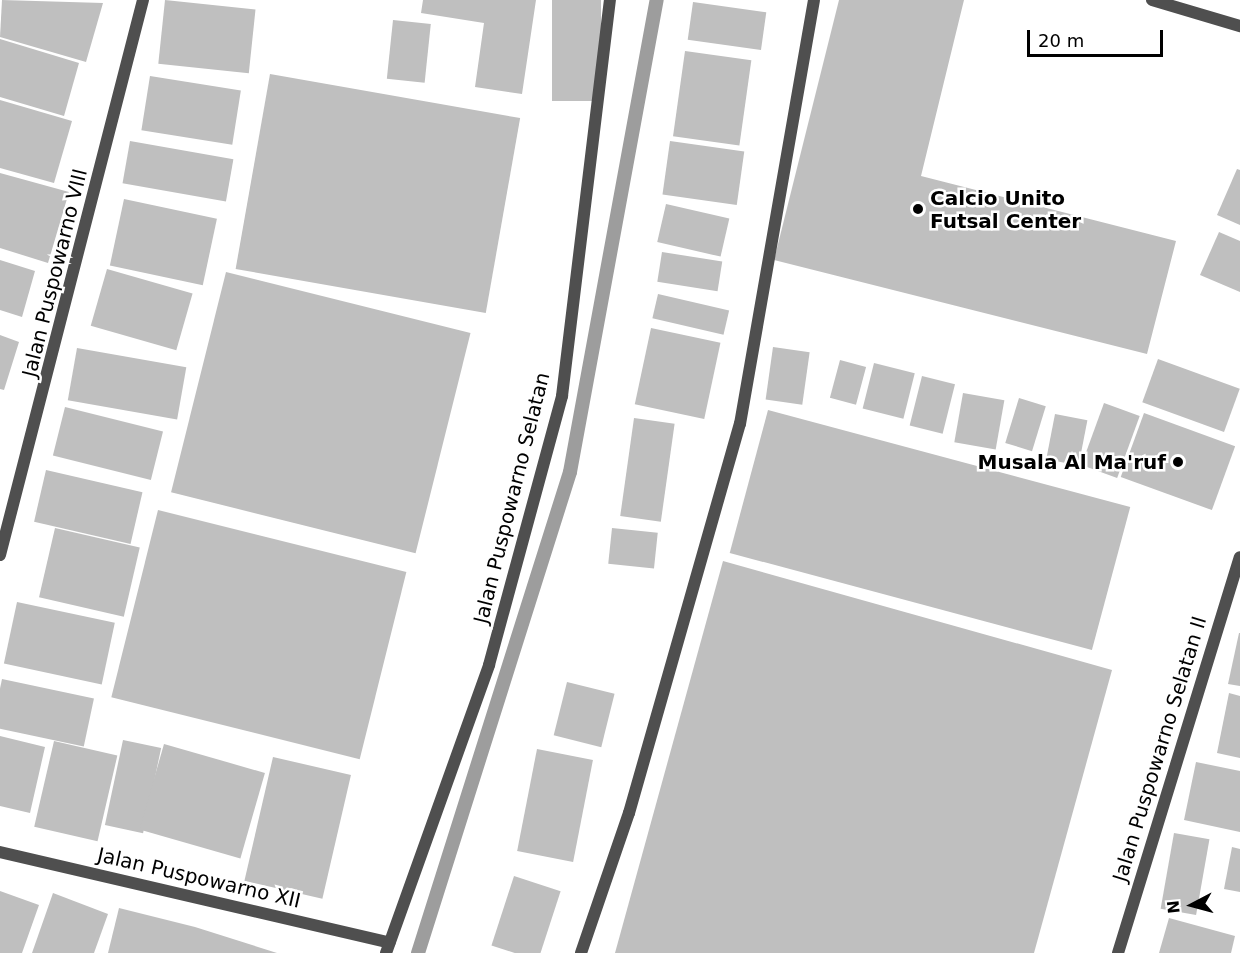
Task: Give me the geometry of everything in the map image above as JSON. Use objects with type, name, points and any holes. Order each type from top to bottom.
[{"type":"street","name":"Jalan Puspowarno VIII","points":[[0,555],[143,0]]},
{"type":"street","name":"Jalan Puspowarno Selatan","points":[[388,948],[489,665],[562,396],[610,0]]},
{"type":"street","points":[[581,953],[629,813],[740,424],[814,0]]},
{"type":"street","points":[[1152,0],[1240,26]]},
{"type":"street","name":"Jalan Puspowarno Selatan II","points":[[1118,953],[1240,556]]},
{"type":"street","name":"Jalan Puspowarno XII","points":[[0,852],[388,948]]},
{"type":"building","points":[[2,0],[103,3],[86,62],[0,37]]},
{"type":"building","points":[[165,0],[256,10],[249,73],[158,64]]},
{"type":"building","points":[[423,0],[536,0],[522,94],[475,87],[484,23],[421,13]]},
{"type":"building","points":[[552,0],[601,0],[601,101],[552,101]]},
{"type":"building","name":"Calcio Unito Futsal Center","points":[[839,0],[964,0],[921,176],[1176,241],[1147,354],[774,260]]},
{"type":"building","points":[[693,2],[766,12],[761,50],[688,40]]},
{"type":"building","points":[[393,20],[431,24],[425,83],[387,79]]},
{"type":"building","points":[[0,39],[79,63],[64,116],[0,97]]},
{"type":"building","points":[[685,51],[751,60],[739,145],[673,136]]},
{"type":"building","points":[[270,74],[520,118],[486,313],[236,269]]},
{"type":"building","points":[[150,76],[241,90],[232,145],[141,130]]},
{"type":"building","points":[[0,100],[72,121],[54,183],[0,168]]},
{"type":"building","points":[[130,141],[233,159],[226,202],[123,183]]},
{"type":"building","points":[[670,141],[744,151],[737,205],[662,194]]},
{"type":"building","points":[[1237,169],[1240,170],[1240,225],[1217,215]]},
{"type":"building","points":[[0,173],[69,192],[48,263],[0,248]]},
{"type":"building","points":[[124,199],[217,219],[203,285],[110,266]]},
{"type":"building","points":[[666,204],[729,219],[721,257],[657,242]]},
{"type":"building","points":[[1219,232],[1240,241],[1240,292],[1200,275]]},
{"type":"building","points":[[662,252],[722,262],[718,291],[657,282]]},
{"type":"building","points":[[0,260],[35,271],[22,317],[0,310]]},
{"type":"building","points":[[107,269],[193,294],[176,350],[91,326]]},
{"type":"building","points":[[226,272],[471,333],[416,553],[171,492]]},
{"type":"building","points":[[658,294],[729,310],[724,335],[652,318]]},
{"type":"building","points":[[651,328],[720,343],[704,419],[635,404]]},
{"type":"building","points":[[0,335],[19,342],[4,390],[0,389]]},
{"type":"building","points":[[773,347],[810,352],[802,405],[766,399]]},
{"type":"building","points":[[77,348],[186,367],[177,419],[68,400]]},
{"type":"building","points":[[1158,359],[1240,389],[1224,432],[1142,402]]},
{"type":"building","points":[[840,360],[866,367],[856,405],[830,398]]},
{"type":"building","points":[[874,363],[915,373],[903,419],[863,409]]},
{"type":"building","points":[[922,376],[955,384],[943,434],[910,425]]},
{"type":"building","points":[[963,393],[1004,400],[996,450],[954,442]]},
{"type":"building","points":[[1019,398],[1046,406],[1032,451],[1005,443]]},
{"type":"building","points":[[1104,403],[1140,416],[1117,478],[1081,465]]},
{"type":"building","points":[[65,407],[163,431],[151,480],[53,456]]},
{"type":"building","points":[[768,410],[1130,507],[1092,650],[730,553]]},
{"type":"building","name":"Musala Al Ma'ruf","points":[[1144,413],[1235,446],[1212,510],[1121,477]]},
{"type":"building","points":[[1055,414],[1087,420],[1079,465],[1046,459]]},
{"type":"building","points":[[634,418],[675,424],[661,522],[620,516]]},
{"type":"building","points":[[46,470],[142,492],[131,544],[34,522]]},
{"type":"building","points":[[158,510],[406,572],[360,759],[111,697]]},
{"type":"building","points":[[55,528],[140,548],[124,617],[39,597]]},
{"type":"building","points":[[612,528],[658,533],[654,569],[608,564]]},
{"type":"building","points":[[723,561],[1112,670],[1034,953],[615,953]]},
{"type":"building","points":[[17,602],[115,623],[102,684],[4,664]]},
{"type":"building","points":[[1240,633],[1240,686],[1228,684]]},
{"type":"building","points":[[2,679],[94,699],[84,746],[0,729]]},
{"type":"building","points":[[567,682],[615,694],[601,747],[554,735]]},
{"type":"building","points":[[1229,693],[1240,696],[1240,758],[1217,753]]},
{"type":"building","points":[[0,736],[45,747],[30,813],[0,806]]},
{"type":"building","points":[[123,740],[161,748],[143,833],[105,825]]},
{"type":"building","points":[[54,741],[117,756],[98,841],[34,827]]},
{"type":"building","points":[[164,744],[265,773],[240,858],[139,830]]},
{"type":"building","points":[[537,749],[593,760],[573,862],[517,851]]},
{"type":"building","points":[[273,757],[351,775],[322,899],[244,881]]},
{"type":"building","points":[[1196,762],[1240,771],[1240,832],[1184,820]]},
{"type":"building","points":[[1174,833],[1209,839],[1196,915],[1161,909]]},
{"type":"building","points":[[1232,847],[1240,849],[1240,892],[1224,889]]},
{"type":"building","points":[[514,876],[561,891],[541,953],[515,953],[491,945]]},
{"type":"building","points":[[0,891],[39,905],[22,953],[0,953]]},
{"type":"building","points":[[53,893],[108,914],[94,953],[32,953]]},
{"type":"building","points":[[119,908],[195,927],[277,953],[108,953]]},
{"type":"building","points":[[1169,918],[1235,936],[1231,953],[1159,953]]},
{"type":"waterway","points":[[418,953],[570,472],[657,0]]},
{"type":"place","name":"Calcio Unito Futsal Center","points":[[918,209]]},
{"type":"place","name":"Musala Al Ma'ruf","points":[[1178,462]]}]
